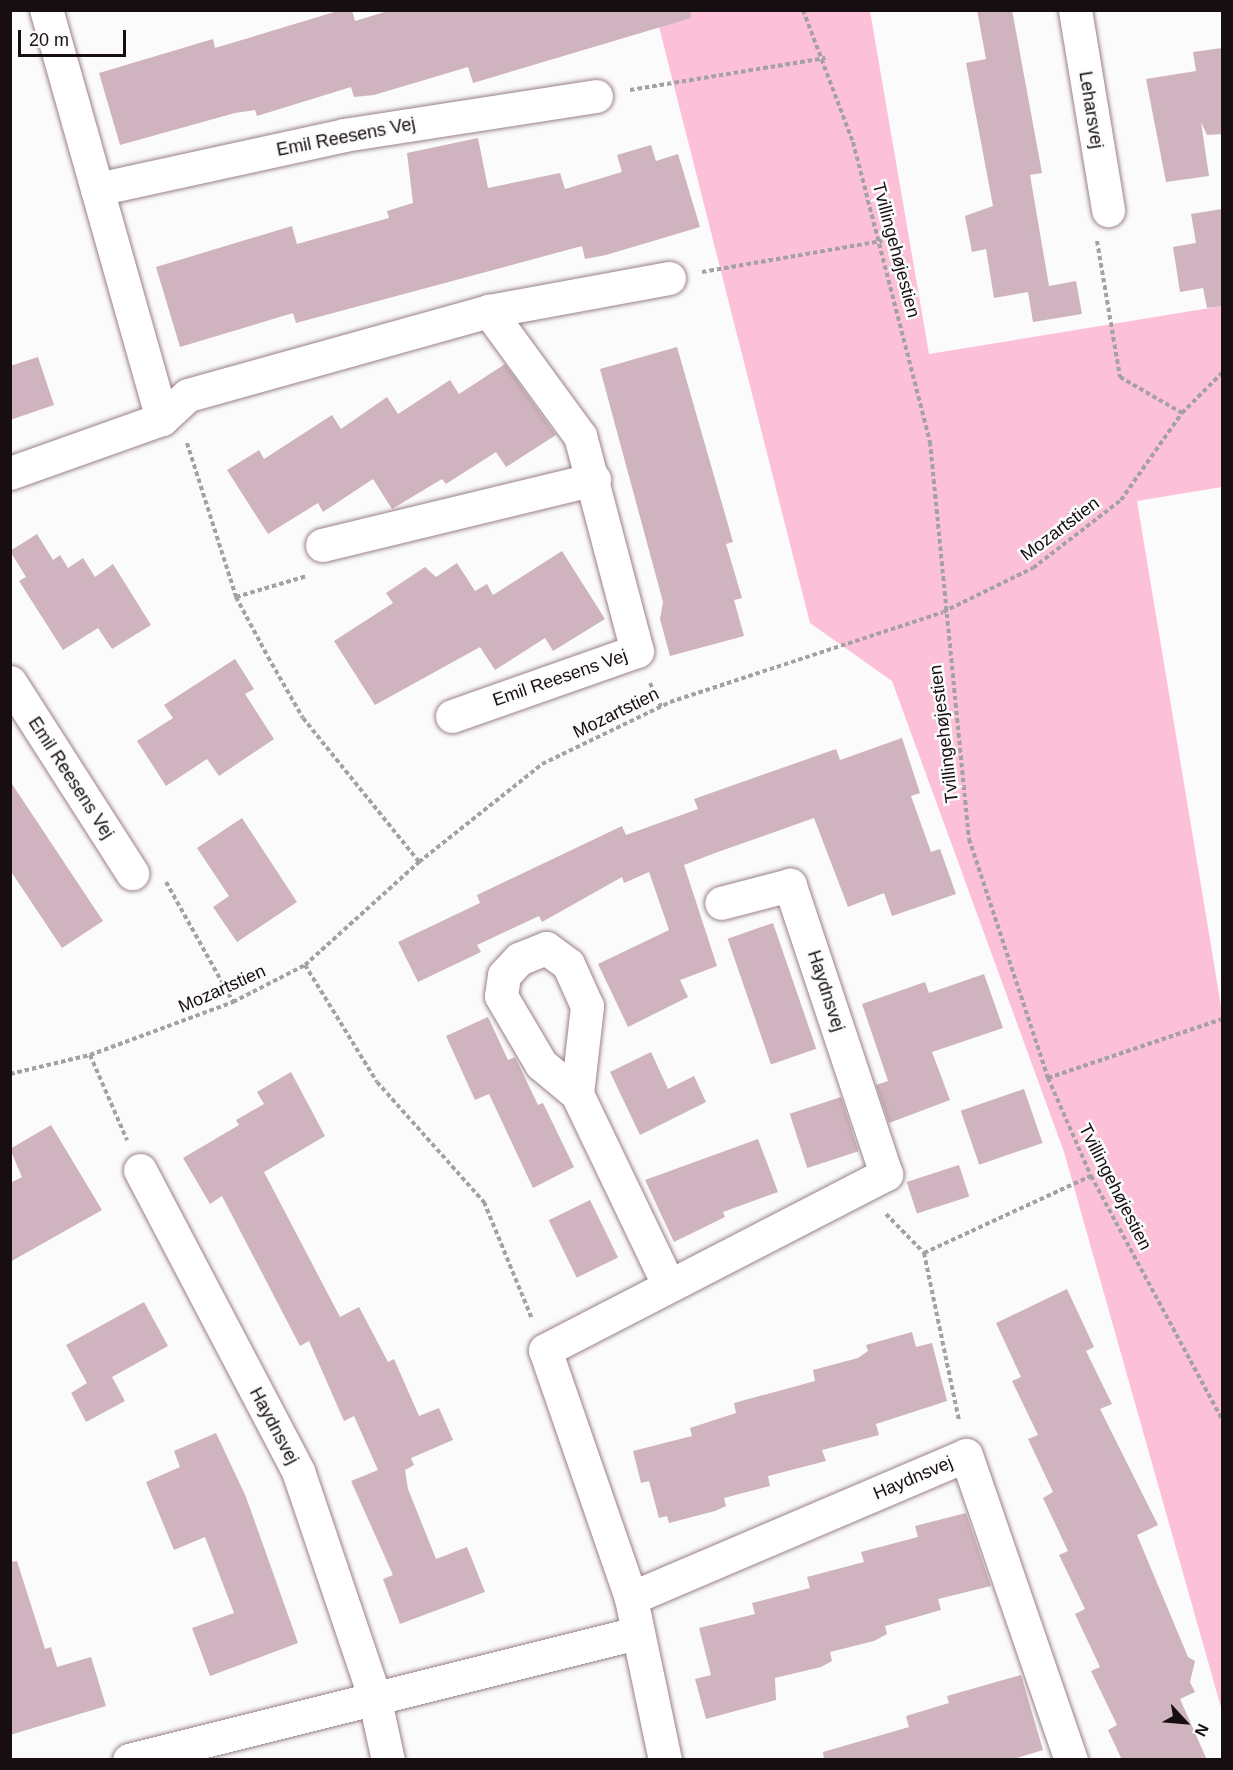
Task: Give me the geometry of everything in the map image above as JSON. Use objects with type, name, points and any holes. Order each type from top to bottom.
[{"type":"street","points":[[46,10],[162,419]]},
{"type":"street","name":"Leharsvej","points":[[1075,10],[1108,210]]},
{"type":"street","name":"Emil Reesens Vej","points":[[97,189],[344,135],[596,96]]},
{"type":"street","points":[[10,473],[162,419],[188,395],[489,310],[669,278]]},
{"type":"street","name":"Emil Reesens Vej","points":[[452,716],[637,651],[594,480],[580,436],[489,310]]},
{"type":"street","points":[[322,545],[594,480]]},
{"type":"street","name":"Emil Reesens Vej","points":[[10,682],[132,873]]},
{"type":"street","name":"Haydnsvej","points":[[544,1350],[668,1284],[886,1174],[790,885],[721,903]]},
{"type":"street","points":[[577,1094],[668,1284]]},
{"type":"street","name":"Haydnsvej","points":[[140,1170],[298,1471],[374,1696],[388,1760]]},
{"type":"street","points":[[544,1350],[631,1598],[636,1633],[665,1760]]},
{"type":"street","name":"Haydnsvej","points":[[631,1598],[966,1455],[1071,1760]]},
{"type":"street","points":[[129,1760],[374,1696],[636,1633]]},
{"type":"path","name":"Tvillingehøjestien","points":[[803,10],[825,58],[882,241],[930,442],[943,612],[969,839],[1048,1078],[1091,1176],[1222,1419]]},
{"type":"path","points":[[596,96],[825,58]]},
{"type":"path","points":[[1108,210],[1096,244],[1120,377],[1182,413]]},
{"type":"path","points":[[669,278],[882,241]]},
{"type":"path","name":"Mozartstien","points":[[10,1074],[90,1055],[233,1002],[305,965],[419,862],[542,764],[670,702],[943,612],[1032,568],[1121,500],[1182,413],[1222,373]]},
{"type":"path","points":[[162,419],[185,436],[236,597],[303,718],[419,862]]},
{"type":"path","points":[[236,597],[327,570],[322,545]]},
{"type":"path","points":[[132,873],[163,877],[233,1002]]},
{"type":"path","points":[[305,965],[377,1082],[484,1202],[544,1350]]},
{"type":"path","points":[[1048,1078],[1222,1019]]},
{"type":"path","points":[[90,1055],[140,1170]]},
{"type":"path","points":[[924,1252],[1091,1176]]},
{"type":"path","points":[[864,1185],[876,1206],[924,1252],[966,1455]]},
{"type":"shaded area","points":[[655,11],[870,11],[929,354],[1222,306],[1222,487],[1137,501],[1222,1012],[1222,1711],[1064,1152],[892,681],[810,623]]},
{"type":"building","points":[[341,10],[352,10],[355,21],[391,10],[690,10],[691,18],[473,83],[468,67],[374,95],[354,97],[351,87],[257,116],[255,110],[235,113],[120,145],[99,73],[213,39],[215,48]]},
{"type":"building","points":[[977,10],[1012,10],[1042,173],[1030,175],[1049,286],[1076,281],[1082,314],[1033,322],[1028,292],[994,298],[986,249],[972,252],[965,216],[993,206],[966,63],[986,59]]},
{"type":"building","points":[[1222,48],[1222,134],[1207,135],[1201,122],[1209,176],[1166,182],[1146,79],[1196,71],[1193,52]]},
{"type":"building","points":[[478,138],[488,188],[560,173],[565,189],[622,172],[617,155],[651,145],[656,161],[678,154],[700,227],[585,259],[582,246],[296,323],[293,313],[180,347],[156,267],[292,226],[297,244],[389,218],[387,211],[413,203],[407,153]]},
{"type":"building","points":[[1222,209],[1222,306],[1207,308],[1203,288],[1180,292],[1173,247],[1196,243],[1191,214]]},
{"type":"building","points":[[677,347],[733,542],[726,544],[742,598],[734,600],[744,636],[670,656],[660,619],[663,602],[600,369]]},
{"type":"building","points":[[38,357],[54,405],[10,420],[10,366]]},
{"type":"building","points":[[505,364],[556,435],[506,467],[496,452],[446,484],[442,479],[392,509],[373,479],[323,512],[318,503],[268,534],[227,470],[259,450],[264,459],[332,415],[341,429],[387,397],[398,414],[450,380],[459,394]]},
{"type":"building","points":[[37,534],[53,560],[60,555],[68,568],[83,558],[95,577],[113,564],[151,625],[112,649],[98,628],[63,650],[19,581],[26,577],[10,551]]},
{"type":"building","points":[[562,551],[605,619],[553,651],[545,638],[495,670],[480,647],[375,705],[334,641],[393,603],[386,593],[425,567],[436,577],[457,563],[475,591],[487,584],[493,595]]},
{"type":"building","points":[[235,659],[254,689],[245,694],[274,739],[219,776],[207,759],[166,786],[137,741],[173,718],[164,705]]},
{"type":"building","points":[[902,738],[920,793],[911,796],[931,852],[940,849],[956,894],[892,916],[884,893],[848,907],[814,818],[684,865],[717,966],[680,980],[688,997],[628,1027],[598,964],[669,930],[649,872],[624,883],[622,877],[542,922],[539,916],[477,945],[481,952],[418,982],[398,942],[480,903],[477,895],[622,826],[626,835],[698,809],[694,799],[836,749],[840,760]]},
{"type":"building","points":[[10,781],[103,921],[62,948],[10,870]]},
{"type":"building","points":[[242,818],[297,902],[237,942],[213,907],[229,896],[197,848]]},
{"type":"building","points":[[773,923],[816,1049],[771,1064],[728,939]]},
{"type":"building","points":[[984,974],[1003,1028],[932,1052],[950,1100],[889,1123],[876,1085],[888,1081],[862,1004],[925,982],[929,993]]},
{"type":"building","points":[[488,1017],[508,1060],[515,1057],[538,1105],[543,1103],[574,1167],[533,1188],[489,1094],[475,1100],[446,1036]]},
{"type":"building","points":[[651,1052],[668,1089],[694,1076],[706,1102],[640,1135],[610,1072]]},
{"type":"building","points":[[291,1072],[325,1136],[264,1172],[340,1317],[359,1307],[388,1362],[394,1359],[419,1416],[439,1408],[453,1440],[411,1458],[414,1465],[405,1470],[408,1489],[436,1559],[467,1547],[485,1592],[400,1624],[383,1579],[393,1575],[351,1481],[378,1470],[354,1416],[344,1421],[309,1341],[300,1346],[222,1196],[210,1204],[183,1158],[239,1125],[236,1120],[264,1104],[257,1092]]},
{"type":"building","points":[[1024,1089],[1043,1143],[979,1165],[961,1111]]},
{"type":"building","points":[[841,1097],[859,1151],[807,1168],[790,1114]]},
{"type":"building","points":[[51,1125],[102,1210],[10,1262],[10,1183],[22,1177],[10,1149]]},
{"type":"building","points":[[758,1139],[778,1192],[723,1212],[725,1217],[674,1242],[645,1180]]},
{"type":"building","points":[[959,1165],[969,1196],[917,1213],[907,1182]]},
{"type":"building","points":[[590,1200],[618,1258],[577,1278],[549,1220]]},
{"type":"building","points":[[1067,1289],[1094,1347],[1086,1351],[1112,1404],[1100,1409],[1158,1525],[1137,1535],[1188,1657],[1195,1661],[1190,1682],[1195,1692],[1180,1699],[1207,1760],[1122,1760],[1108,1730],[1117,1725],[1091,1671],[1100,1667],[1075,1614],[1085,1609],[1059,1555],[1068,1551],[1043,1498],[1053,1492],[1028,1439],[1038,1435],[1012,1381],[1021,1377],[996,1323]]},
{"type":"building","points":[[144,1302],[168,1346],[112,1377],[125,1401],[86,1422],[71,1393],[87,1383],[66,1345]]},
{"type":"building","points":[[912,1332],[916,1347],[932,1343],[947,1401],[876,1424],[879,1435],[822,1450],[826,1461],[768,1476],[770,1486],[724,1498],[726,1506],[715,1511],[669,1523],[667,1516],[659,1518],[649,1481],[641,1483],[633,1451],[692,1436],[690,1428],[736,1413],[734,1403],[815,1381],[813,1370],[858,1358],[868,1351],[866,1345]]},
{"type":"building","points":[[216,1433],[246,1497],[298,1643],[210,1676],[192,1628],[234,1613],[205,1537],[174,1550],[146,1482],[180,1467],[174,1451]]},
{"type":"building","points":[[966,1513],[991,1586],[938,1599],[941,1610],[885,1626],[887,1634],[874,1641],[830,1652],[832,1661],[821,1667],[775,1678],[776,1700],[706,1719],[695,1679],[711,1675],[699,1628],[755,1614],[752,1603],[810,1588],[807,1577],[864,1562],[861,1552],[918,1537],[915,1526]]},
{"type":"building","points":[[17,1561],[45,1649],[51,1647],[57,1667],[91,1657],[106,1706],[10,1735],[10,1562]]},
{"type":"building","points":[[1021,1675],[1043,1750],[1010,1760],[824,1760],[823,1752],[909,1727],[906,1716],[949,1703],[947,1696]]}]
